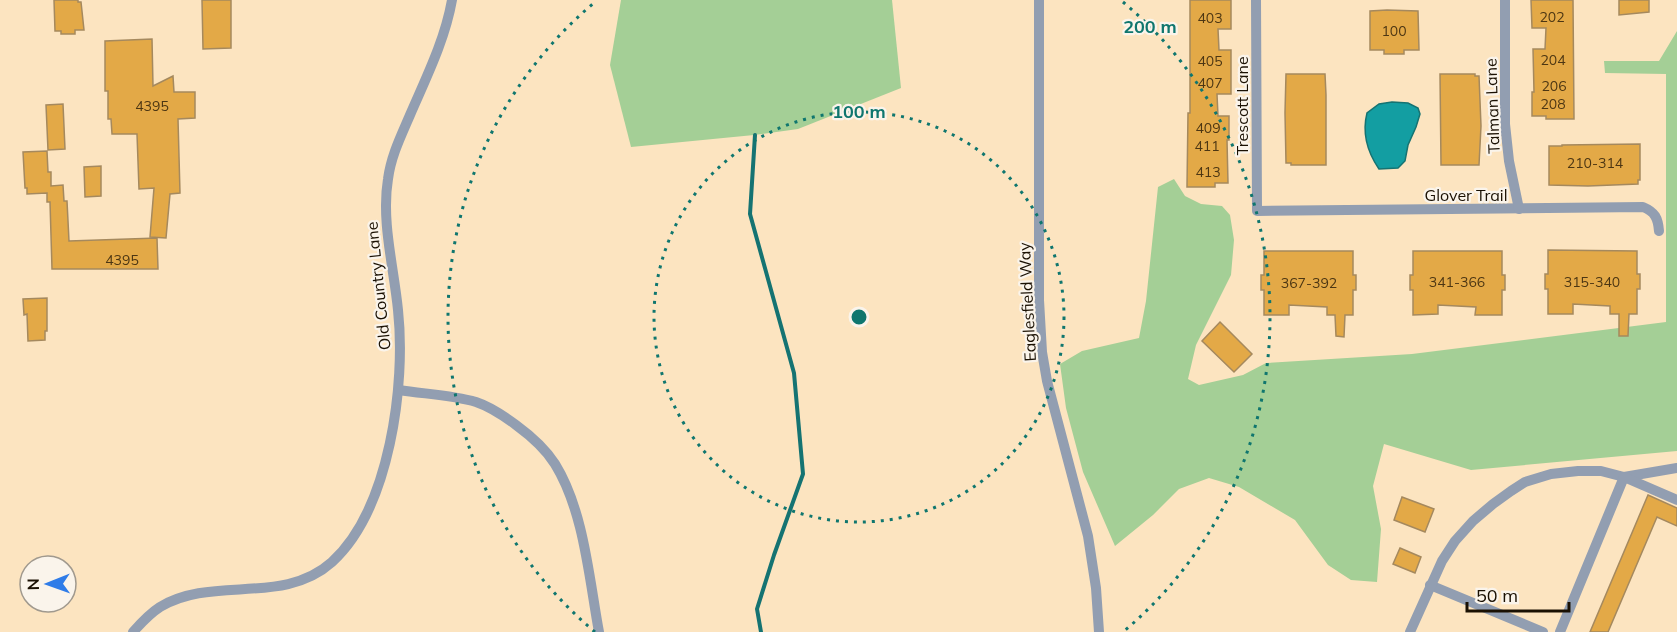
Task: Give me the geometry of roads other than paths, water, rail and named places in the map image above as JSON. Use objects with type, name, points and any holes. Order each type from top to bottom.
[{"type":"street","name":"Old Country Lane","points":[[133,632],[144,619],[178,598],[197,593],[284,586],[301,581],[330,564],[348,545],[363,521],[388,452],[399,390],[399,312],[386,213],[388,177],[396,145],[439,48],[452,0]]},
{"type":"street","name":"Eaglesfield Way","points":[[1039,0],[1039,300],[1042,352],[1047,381],[1088,536],[1096,588],[1099,632]]},
{"type":"street","name":"Trescott Lane","points":[[1256,0],[1257,211]]},
{"type":"street","name":"Talman Lane","points":[[1505,0],[1505,124],[1509,161],[1519,209]]},
{"type":"street","name":"Glover Trail","points":[[1257,211],[1643,207],[1651,211],[1656,218],[1659,231]]},
{"type":"street","points":[[399,390],[476,402],[508,418],[540,445],[562,477],[578,515],[599,632]]},
{"type":"street","points":[[1624,477],[1677,468]]},
{"type":"street","points":[[1410,632],[1430,585],[1455,541],[1493,504],[1525,482],[1551,474],[1601,471],[1624,477],[1677,500]]},
{"type":"street","points":[[1560,632],[1624,477]]},
{"type":"street","points":[[1430,585],[1543,632]]},
{"type":"water","points":[[1408,103],[1418,108],[1420,114],[1408,145],[1405,161],[1398,168],[1379,169],[1367,143],[1365,128],[1367,113],[1379,104]]},
{"type":"waterway","points":[[755,135],[750,214],[794,373],[803,474],[757,609],[761,632]]}]
